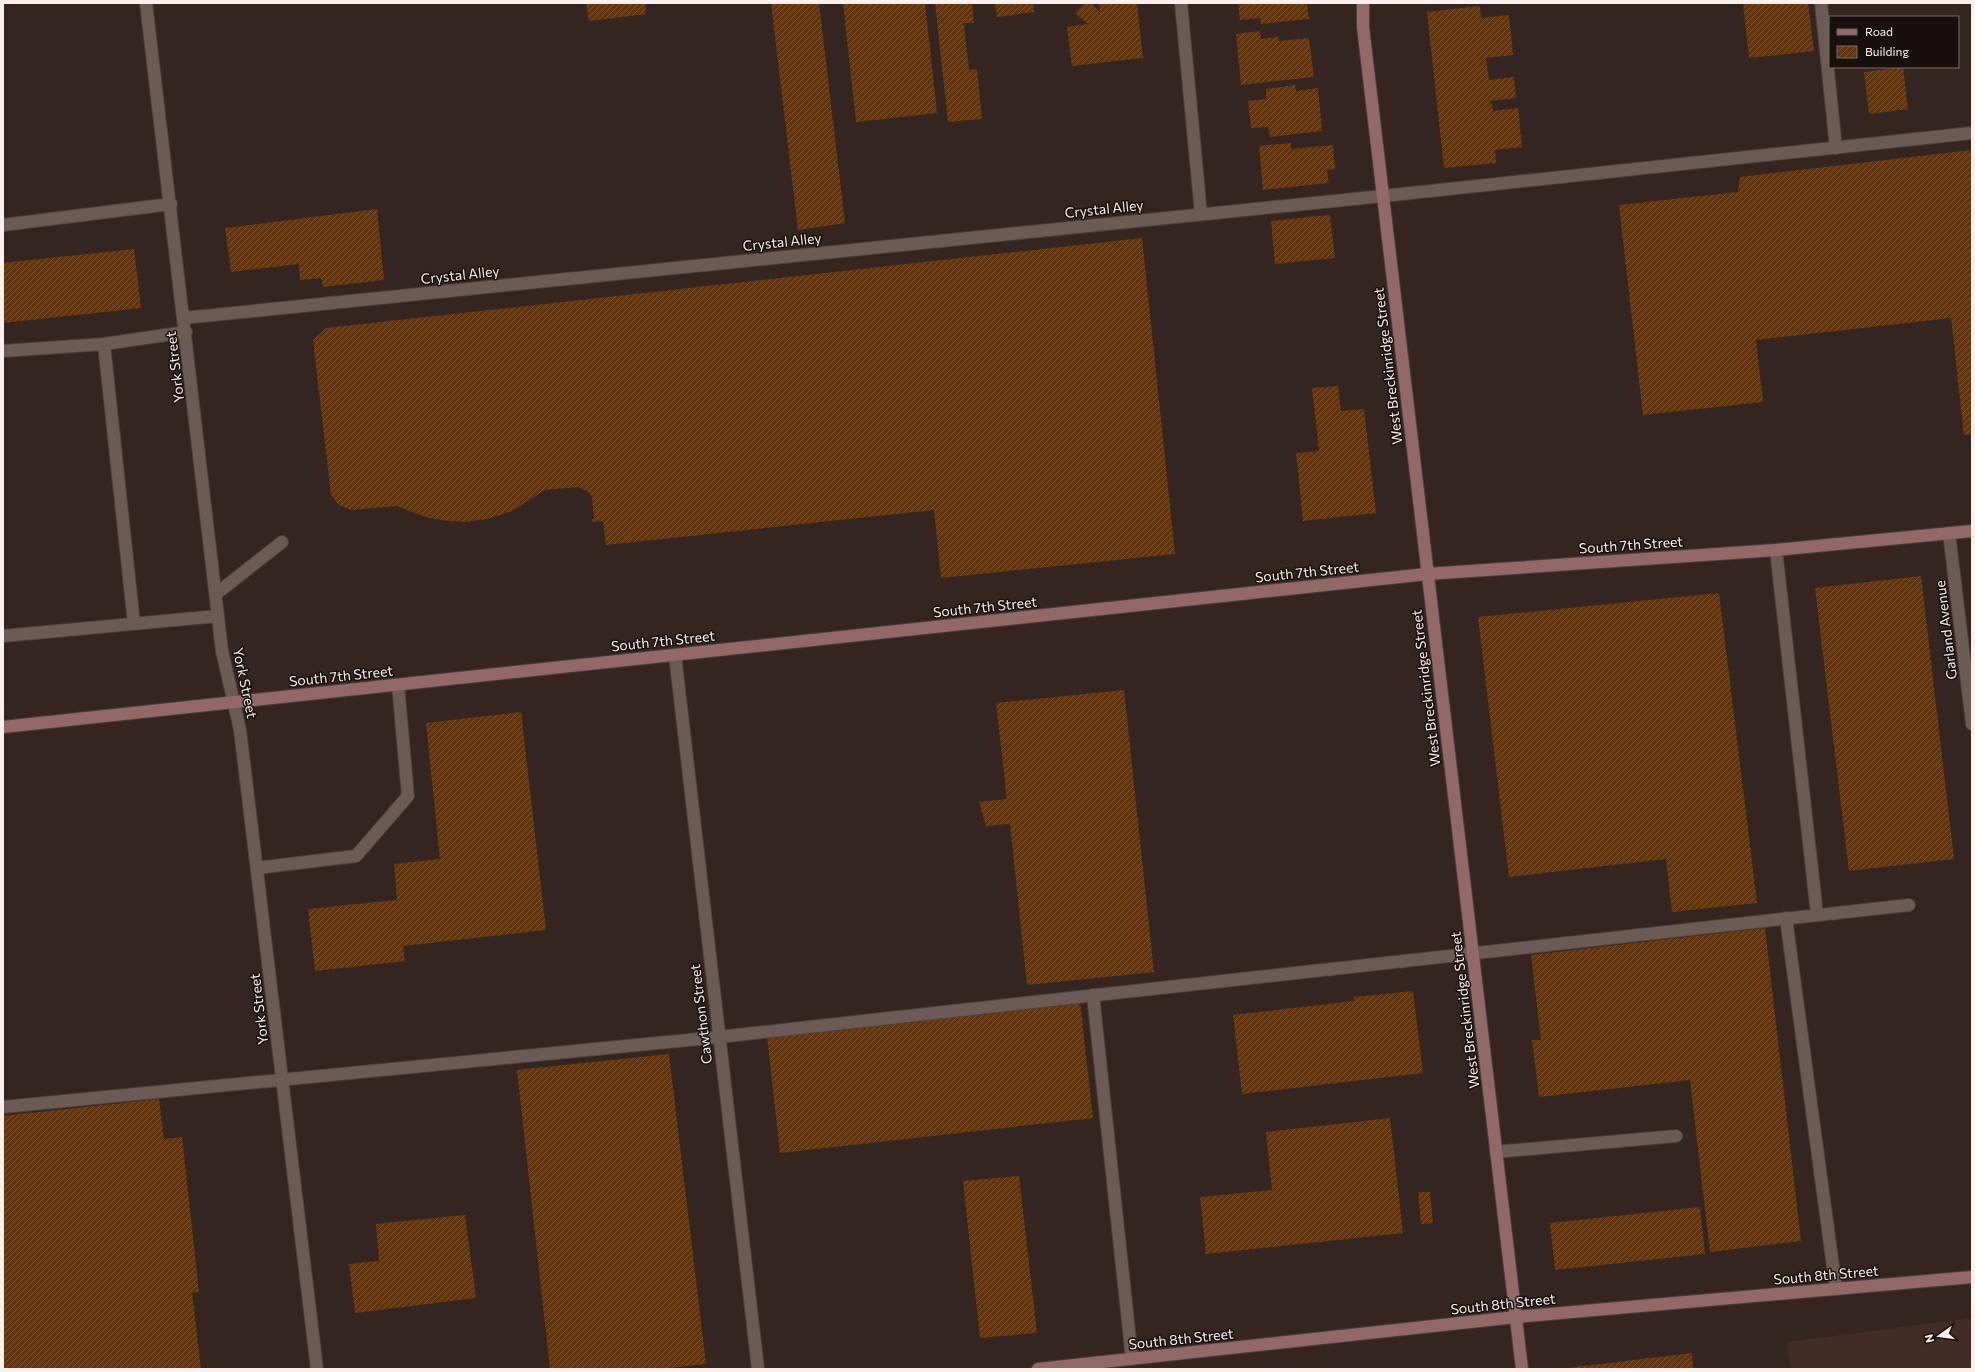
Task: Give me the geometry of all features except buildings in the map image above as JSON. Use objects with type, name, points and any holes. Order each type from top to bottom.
[{"type":"street","name":"York Street","points":[[146,3],[186,332],[222,651],[232,702],[240,730],[317,1369]]},
{"type":"street","points":[[1181,3],[1202,214]]},
{"type":"street","name":"West Breckinridge Street","points":[[1363,3],[1364,35],[1522,1369]]},
{"type":"street","points":[[1821,3],[1836,148]]},
{"type":"street","name":"Crystal Alley","points":[[184,318],[1383,196],[1972,133]]},
{"type":"street","points":[[3,225],[170,204]]},
{"type":"street","points":[[3,352],[104,344],[186,332]]},
{"type":"street","points":[[104,344],[134,624]]},
{"type":"street","name":"South 7th Street","points":[[3,727],[1427,574],[1776,550],[1972,531]]},
{"type":"street","name":"Garland Avenue","points":[[1949,533],[1972,724]]},
{"type":"street","points":[[216,594],[282,542]]},
{"type":"street","points":[[1776,550],[1817,914]]},
{"type":"street","points":[[3,636],[218,616]]},
{"type":"street","name":"Cawthon Street","points":[[674,655],[758,1369]]},
{"type":"street","points":[[257,868],[356,856],[408,796],[398,685]]},
{"type":"street","points":[[3,1107],[719,1037],[1909,905]]},
{"type":"street","points":[[1786,918],[1836,1289]]},
{"type":"street","points":[[1094,995],[1132,1359]]},
{"type":"street","points":[[1496,1152],[1676,1136]]},
{"type":"street","name":"South 8th Street","points":[[1038,1369],[1516,1318],[1972,1277]]},
{"type":"shaded area","points":[[1972,1318],[1972,1369],[1791,1369],[1787,1342]]}]
